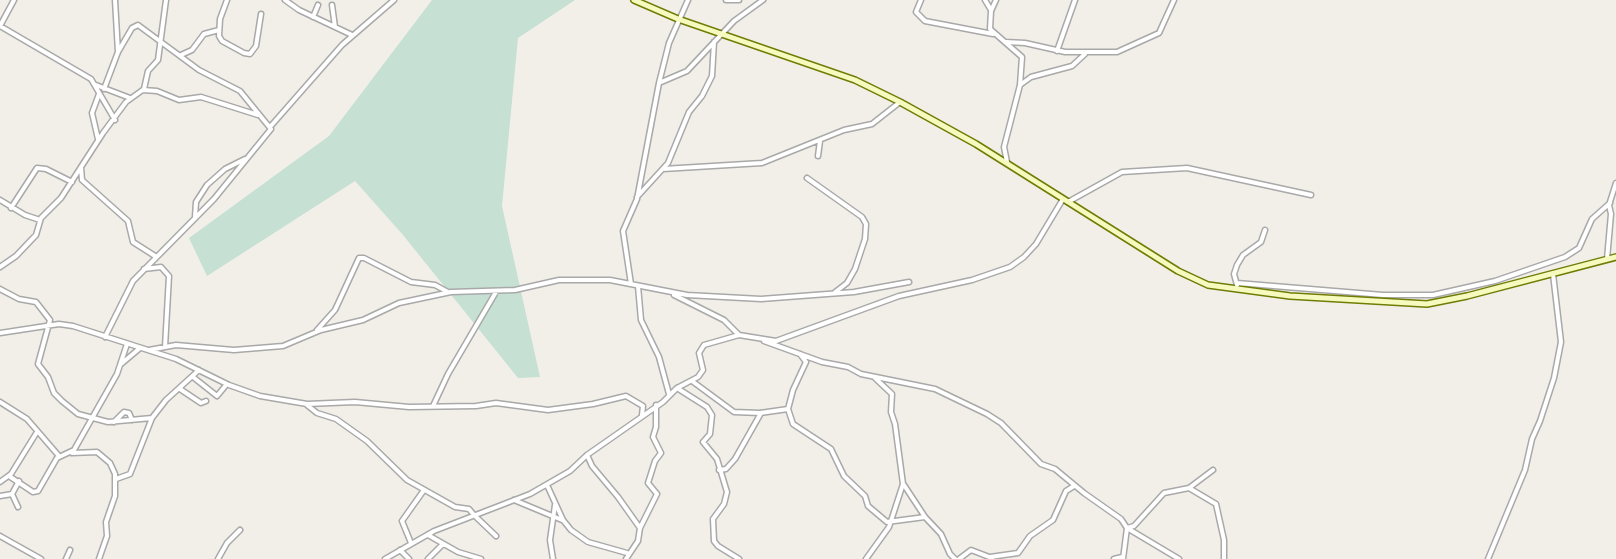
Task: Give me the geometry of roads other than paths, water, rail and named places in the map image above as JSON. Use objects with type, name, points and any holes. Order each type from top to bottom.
[{"type":"main road","points":[[634,0],[678,19],[855,80],[900,102],[1008,164],[1190,278],[1214,286],[1394,304],[1426,304],[1467,296],[1616,257]]},
{"type":"street","points":[[14,0],[0,26],[91,79],[115,120]]},
{"type":"street","points":[[115,0],[117,52]]},
{"type":"street","points":[[142,90],[149,69],[157,63],[166,0]]},
{"type":"street","points":[[227,0],[219,30],[222,41],[250,54],[256,46],[261,14]]},
{"type":"street","points":[[285,0],[313,17],[352,35]]},
{"type":"street","points":[[383,0],[392,1]]},
{"type":"street","points":[[631,284],[623,231],[636,199],[661,67],[678,19],[688,0]]},
{"type":"street","points":[[726,0],[739,0]]},
{"type":"street","points":[[659,83],[687,71],[738,17],[763,0]]},
{"type":"street","points":[[921,0],[916,12],[925,21],[993,34],[1021,55],[1020,85],[1005,143],[1004,154],[1008,164]]},
{"type":"street","points":[[985,0],[991,11]]},
{"type":"street","points":[[993,34],[989,26],[991,11],[996,0]]},
{"type":"street","points":[[1057,51],[1075,0]]},
{"type":"street","points":[[1006,42],[1085,54],[1117,52],[1155,36],[1165,24],[1174,0]]},
{"type":"street","points":[[105,337],[129,287],[144,269],[228,184],[270,127],[352,35],[392,1]]},
{"type":"street","points":[[332,4],[335,27]]},
{"type":"street","points":[[313,17],[318,5]]},
{"type":"street","points":[[104,89],[117,52],[136,25],[159,38],[199,70],[240,91],[270,127]]},
{"type":"street","points":[[181,56],[192,50],[204,34],[219,30]]},
{"type":"street","points":[[636,199],[663,169],[673,154],[689,111],[702,96],[713,74],[714,42]]},
{"type":"street","points":[[1020,85],[1031,77],[1072,66],[1085,54]]},
{"type":"street","points":[[96,85],[130,98]]},
{"type":"street","points":[[0,267],[16,256],[36,235],[40,220],[59,201],[98,140],[130,98],[142,90],[157,91],[173,99],[201,97],[258,115]]},
{"type":"street","points":[[98,140],[92,113],[99,94]]},
{"type":"street","points":[[663,169],[671,166],[708,168],[754,165],[844,130],[872,124],[900,102]]},
{"type":"street","points":[[818,156],[820,141]]},
{"type":"street","points":[[195,219],[196,202],[207,185],[225,169],[246,159]]},
{"type":"street","points":[[81,166],[82,180],[128,221],[132,241],[156,256]]},
{"type":"street","points":[[11,208],[37,168],[43,168],[72,182]]},
{"type":"street","points":[[386,559],[428,534],[514,500],[547,485],[570,471],[587,455],[678,388],[692,381],[703,370],[699,353],[704,345],[739,335],[773,341],[783,339],[899,296],[972,280],[1010,267],[1036,244],[1066,200],[1119,173],[1187,168],[1311,195]]},
{"type":"street","points":[[807,178],[862,218],[866,224],[865,238],[855,269],[847,283],[833,293]]},
{"type":"street","points":[[1607,259],[1610,203],[1616,183]]},
{"type":"street","points":[[0,200],[11,208],[40,220]]},
{"type":"street","points":[[1237,283],[1396,296],[1432,295],[1503,279],[1570,254],[1581,246],[1592,219],[1610,203]]},
{"type":"street","points":[[1240,290],[1234,274],[1239,261],[1243,255],[1262,242],[1265,230]]},
{"type":"street","points":[[315,333],[335,310],[359,258],[364,258],[411,282],[435,285],[449,293]]},
{"type":"street","points":[[144,269],[161,267],[170,276],[165,347]]},
{"type":"street","points":[[1488,559],[1526,471],[1532,439],[1554,378],[1561,334],[1552,272]]},
{"type":"street","points":[[148,350],[176,345],[234,350],[283,346],[315,333],[363,320],[399,303],[449,293],[496,292],[560,280],[604,279],[671,293],[761,298],[833,293],[909,282]]},
{"type":"street","points":[[638,285],[641,320],[659,357],[669,395]]},
{"type":"street","points":[[0,289],[21,300],[38,303],[50,325],[38,364],[48,377],[56,395],[78,414],[114,422],[152,418]]},
{"type":"street","points":[[433,406],[446,378],[496,292]]},
{"type":"street","points":[[671,293],[724,320],[739,335]]},
{"type":"street","points":[[0,333],[66,324],[148,350],[199,369],[228,384],[260,396],[307,404],[355,402],[409,407],[476,406],[498,403],[548,410],[593,404],[626,396],[644,407],[640,418]]},
{"type":"street","points":[[760,339],[873,376],[934,389],[990,416],[1001,423],[1038,463],[1055,469],[1074,486],[1115,514],[1127,528],[1178,559]]},
{"type":"street","points":[[71,453],[120,364],[127,344]]},
{"type":"street","points":[[120,364],[141,348]]},
{"type":"street","points":[[798,352],[806,363],[792,390],[788,409],[795,426],[831,449],[843,474],[865,495],[868,506],[887,522],[910,517],[925,517]]},
{"type":"street","points":[[116,479],[130,474],[152,418],[166,400],[199,369]]},
{"type":"street","points":[[873,376],[892,394],[891,412],[903,484],[925,517],[941,534],[950,554],[957,559],[971,550],[992,558],[1018,553],[1030,536],[1053,520],[1066,491],[1074,486]]},
{"type":"street","points":[[193,377],[217,396],[228,384]]},
{"type":"street","points":[[692,381],[734,412],[761,413],[788,409]]},
{"type":"street","points":[[678,388],[707,407],[712,415],[710,434],[703,441],[716,456],[727,494],[724,504],[713,519],[714,541],[739,559]]},
{"type":"street","points":[[180,389],[201,403],[206,400]]},
{"type":"street","points":[[0,402],[23,416],[59,456]]},
{"type":"street","points":[[307,404],[317,413],[336,418],[367,441],[403,476],[424,490],[455,507],[469,509],[496,536]]},
{"type":"street","points":[[626,559],[627,553],[638,541],[640,528],[657,494],[648,483],[655,461],[661,454],[653,437],[656,426],[656,405]]},
{"type":"street","points":[[114,422],[124,412],[129,413],[132,420]]},
{"type":"street","points":[[719,470],[731,465],[761,413]]},
{"type":"street","points":[[0,482],[9,476],[37,432]]},
{"type":"street","points":[[9,476],[33,492],[38,491],[59,456],[97,452],[110,463],[116,479],[115,496],[106,522],[107,536],[99,559]]},
{"type":"street","points":[[587,455],[592,466],[640,528]]},
{"type":"street","points":[[1127,528],[1136,524],[1164,493],[1189,488],[1213,470]]},
{"type":"street","points":[[12,494],[19,481]]},
{"type":"street","points":[[866,559],[892,522],[903,484]]},
{"type":"street","points":[[547,485],[563,520],[571,530],[588,542],[627,553]]},
{"type":"street","points":[[1189,488],[1216,504],[1224,540],[1224,559]]},
{"type":"street","points":[[411,543],[402,519],[424,490]]},
{"type":"street","points":[[0,496],[12,494]]},
{"type":"street","points":[[12,494],[18,507]]},
{"type":"street","points":[[514,500],[563,520]]},
{"type":"street","points":[[554,559],[550,540],[555,504]]},
{"type":"street","points":[[1113,559],[1122,558],[1127,528]]},
{"type":"street","points":[[218,559],[226,543],[240,530]]},
{"type":"street","points":[[428,534],[443,544],[481,559]]},
{"type":"street","points":[[0,536],[28,549],[37,558]]},
{"type":"street","points":[[428,559],[443,544]]},
{"type":"street","points":[[66,559],[70,550]]},
{"type":"street","points":[[400,550],[409,559]]},
{"type":"street","points":[[1018,553],[1022,559]]}]
